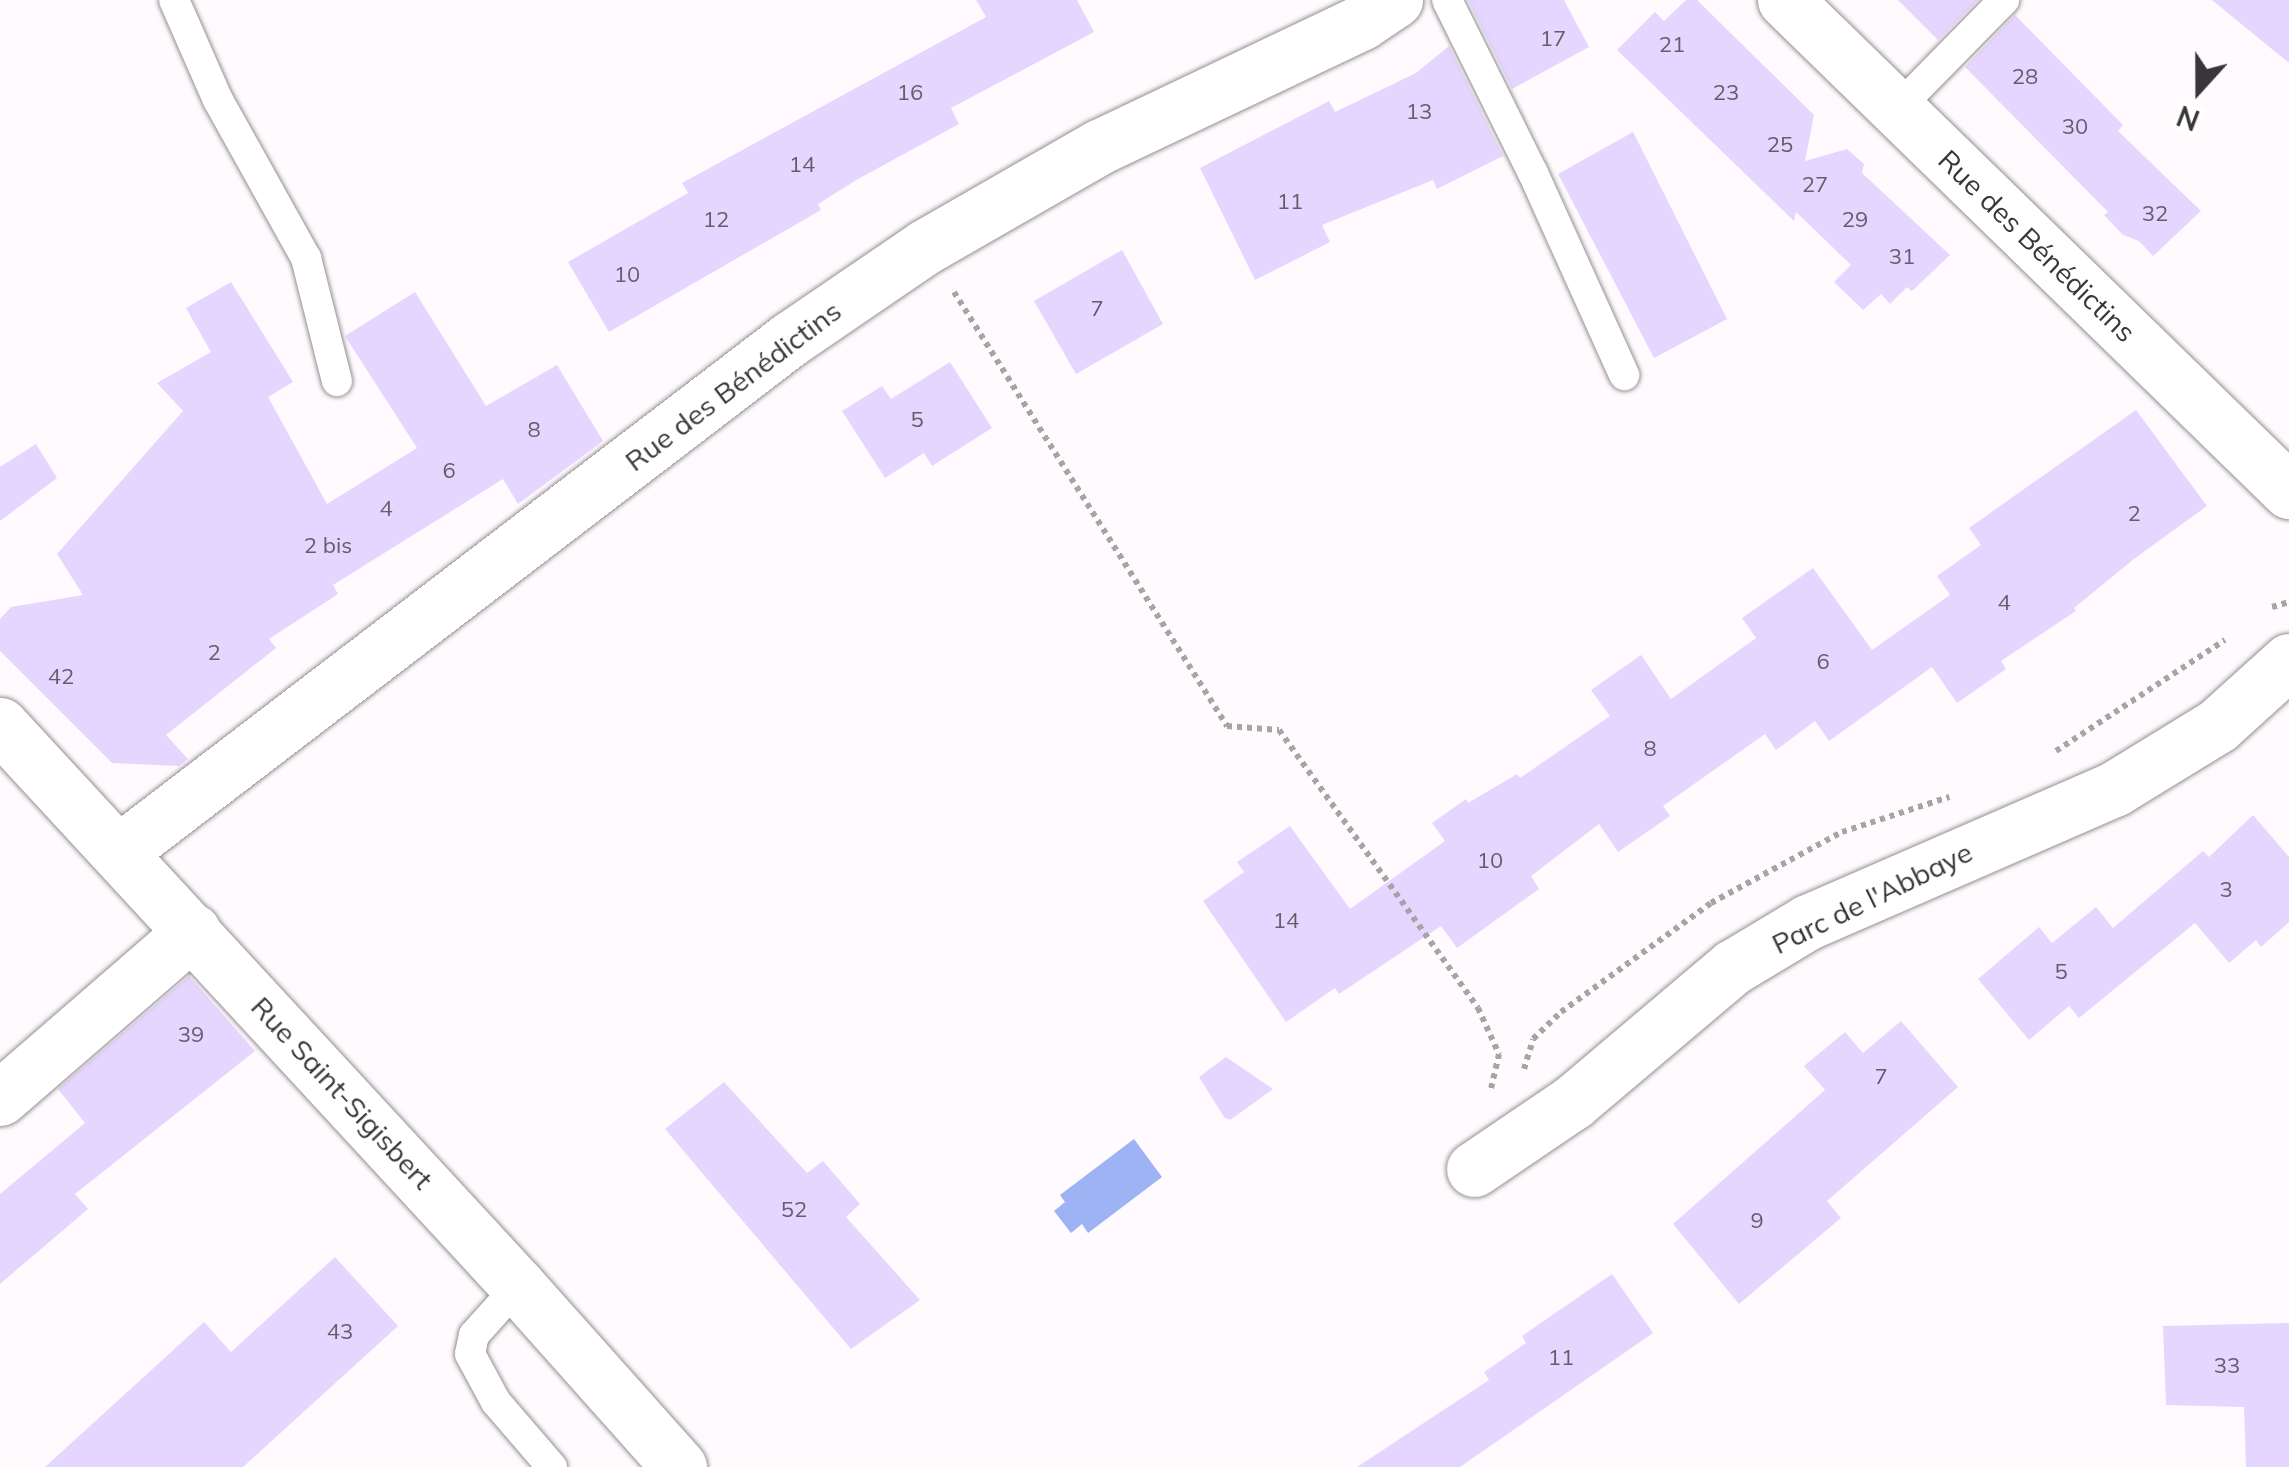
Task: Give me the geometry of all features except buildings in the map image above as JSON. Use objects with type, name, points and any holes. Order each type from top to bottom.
[{"type":"street","name":"Rue des Bénédictins","points":[[120,851],[790,339],[925,247],[1099,147],[1362,22],[1395,0]]},
{"type":"street","name":"Rue des Bénédictins","points":[[1786,0],[2289,491]]},
{"type":"street","name":"Parc de l'Abbaye","points":[[1474,1169],[1572,1102],[1733,967],[1825,914],[2114,789],[2217,726],[2289,661]]},
{"type":"street","name":"Rue Saint-Sigisbert","points":[[0,725],[518,1286],[678,1467]]},
{"type":"street","points":[[0,1098],[193,931]]},
{"type":"lane","points":[[174,0],[218,100],[306,258],[337,381]]},
{"type":"lane","points":[[1447,0],[1533,174],[1624,375]]},
{"type":"lane","points":[[1897,108],[2004,0]]},
{"type":"lane","points":[[518,1286],[474,1335],[470,1354],[496,1402],[552,1467]]},
{"type":"path","points":[[925,247],[1228,726],[1279,730],[1478,1008],[1498,1054],[1474,1169]]},
{"type":"water","points":[[1134,1139],[1162,1177],[1088,1233],[1082,1224],[1071,1233],[1054,1211],[1065,1202],[1060,1195]]}]
